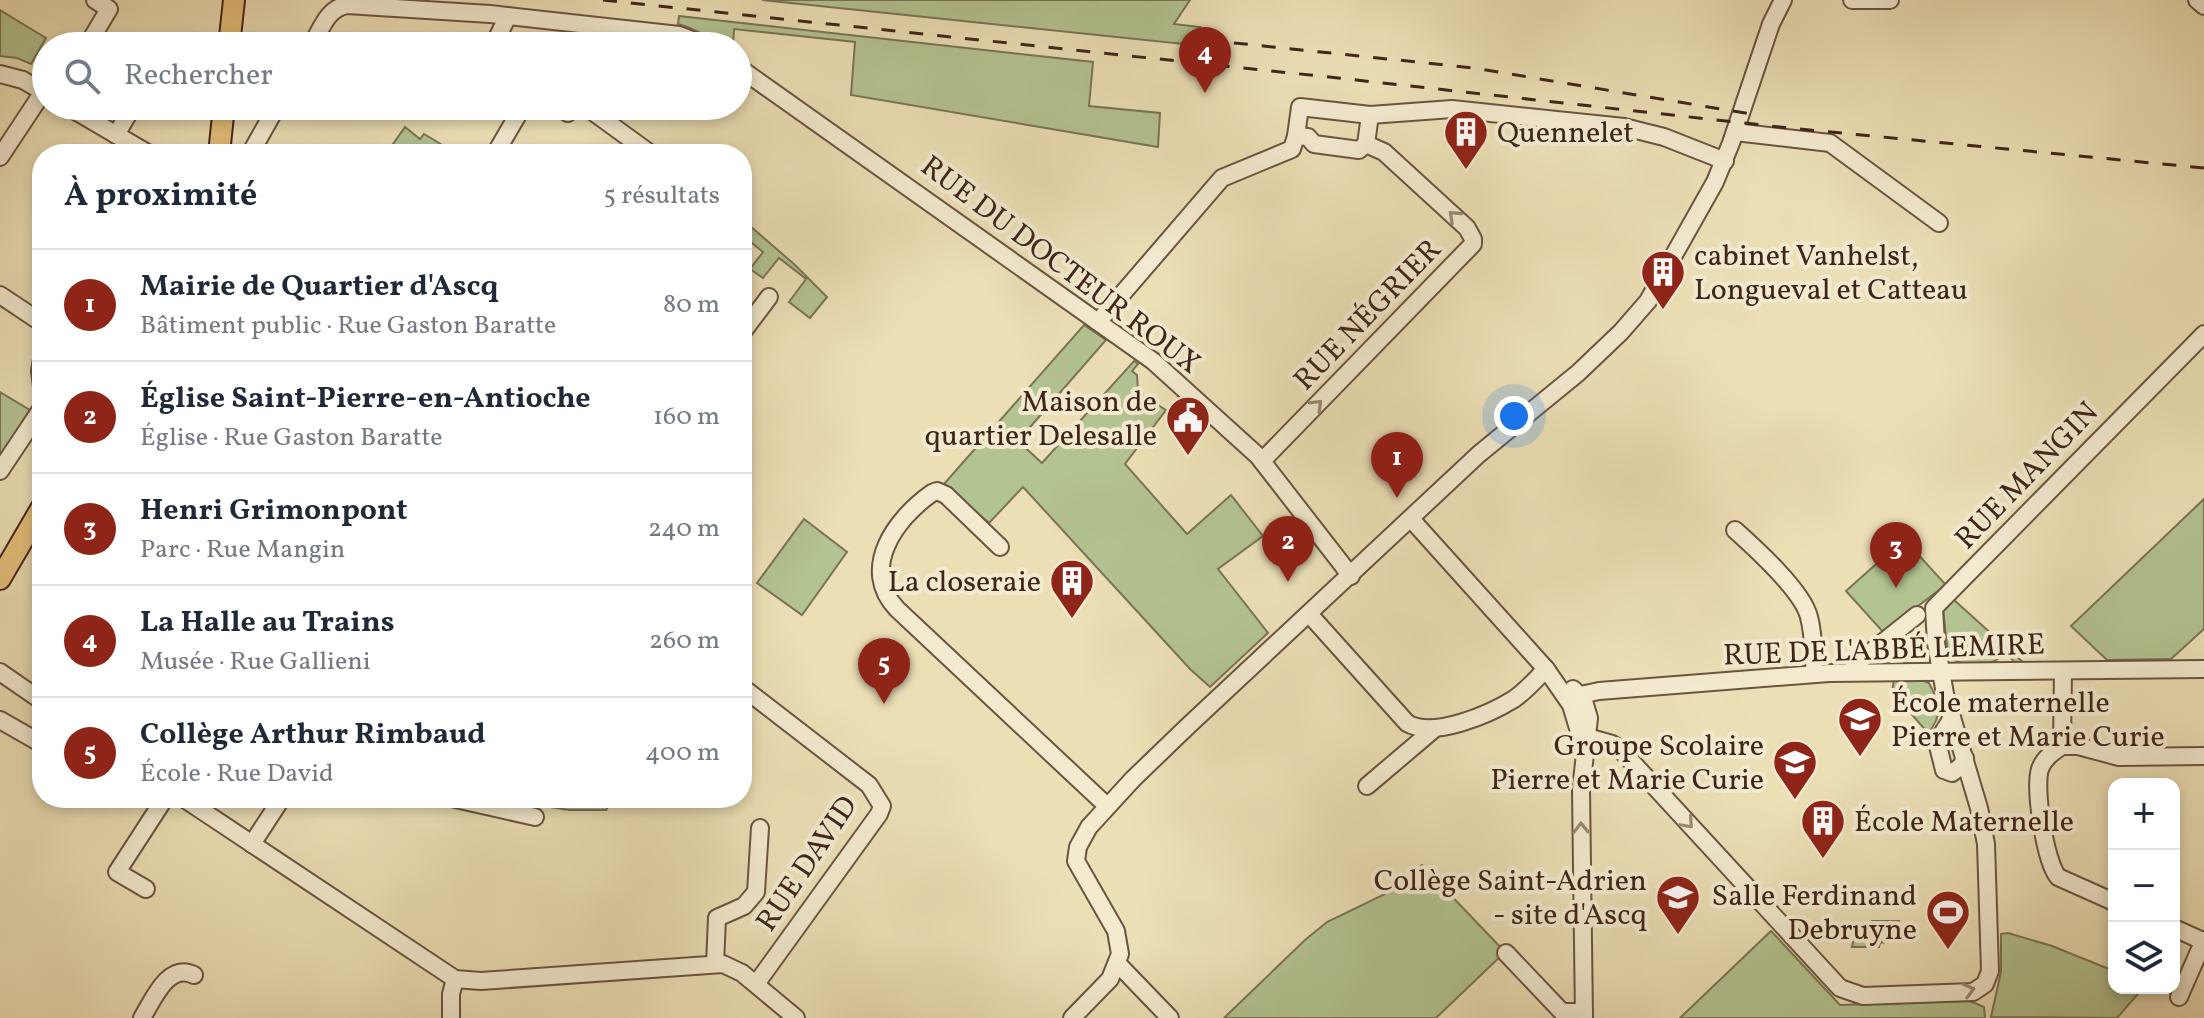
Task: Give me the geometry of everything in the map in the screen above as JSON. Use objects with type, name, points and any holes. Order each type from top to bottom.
[{"type":"main road","points":[[231,32],[234,0]]},
{"type":"main road","points":[[220,144],[223,120]]},
{"type":"main road","points":[[0,579],[32,524]]},
{"type":"street","points":[[95,0],[109,9],[95,32]]},
{"type":"street","points":[[1072,1018],[1110,979],[1118,964],[1121,946],[1116,931],[1079,869],[1076,858],[1080,842],[1107,806],[1188,726],[1479,454],[1578,373],[1621,332],[1659,285],[1725,161],[1771,24],[1783,0]]},
{"type":"street","points":[[1852,0],[1890,0]]},
{"type":"street","points":[[2197,0],[2204,6]]},
{"type":"street","points":[[319,32],[338,7],[353,5],[508,16],[651,32]]},
{"type":"street","points":[[500,32],[508,16]]},
{"type":"street","points":[[0,74],[32,85]]},
{"type":"street","name":"RUE DU DOCTEUR ROUX","points":[[752,77],[1153,361],[1262,461],[1351,576]]},
{"type":"street","points":[[1098,322],[1222,178],[1294,146],[1300,107],[1370,115],[1445,109],[1624,127],[1664,137],[1725,161]]},
{"type":"street","points":[[0,157],[32,111]]},
{"type":"street","points":[[1296,136],[1308,137],[1314,144],[1359,150],[1366,144],[1370,115]]},
{"type":"street","points":[[91,120],[132,144]]},
{"type":"street","points":[[116,135],[125,120]]},
{"type":"street","points":[[256,144],[269,120]]},
{"type":"street","points":[[501,144],[515,120]]},
{"type":"street","points":[[604,120],[637,144]]},
{"type":"street","points":[[1735,132],[1830,143],[1939,223]]},
{"type":"street","name":"RUE NÉGRIER","points":[[1262,461],[1473,244],[1467,228],[1384,152],[1366,144]]},
{"type":"street","points":[[0,295],[32,316]]},
{"type":"street","points":[[752,320],[769,297]]},
{"type":"street","name":"RUE MANGIN","points":[[1589,738],[1620,749],[1834,983],[1848,993],[1863,996],[1967,994],[1978,990],[1989,978],[1988,854],[1940,671],[1933,621],[1936,604],[2204,334]]},
{"type":"street","points":[[0,471],[32,423]]},
{"type":"street","points":[[1000,547],[946,495],[937,491],[886,543],[880,570],[883,590],[897,609],[1107,806]]},
{"type":"street","points":[[1411,519],[1542,673],[1573,696],[1579,733],[1589,738],[1581,790],[1584,1015],[1562,1012],[1506,953]]},
{"type":"street","points":[[1735,530],[1758,550],[1805,607],[1810,622],[1815,674]]},
{"type":"street","points":[[1310,615],[1407,723],[1415,728],[1433,730]]},
{"type":"street","points":[[1850,672],[1917,615]]},
{"type":"street","name":"RUE DE L'ABBÉ LEMIRE","points":[[1573,696],[1850,672],[2204,669]]},
{"type":"street","points":[[2062,746],[2063,671]]},
{"type":"street","points":[[0,672],[32,694]]},
{"type":"street","points":[[1367,786],[1433,730],[1499,707],[1521,693],[1542,673]]},
{"type":"street","name":"RUE DAVID","points":[[752,695],[869,785],[882,806],[756,984]]},
{"type":"street","points":[[1951,716],[1937,742],[1944,770],[1952,773],[1965,758]]},
{"type":"street","points":[[0,720],[32,738]]},
{"type":"street","points":[[2108,900],[2066,882],[2058,877],[2050,864],[2039,789],[2039,772],[2044,761],[2062,746],[2078,746],[2119,757],[2204,756]]},
{"type":"street","points":[[146,889],[117,872],[159,808]]},
{"type":"street","points":[[198,808],[455,979],[481,981],[715,964],[734,968],[796,1018]]},
{"type":"street","points":[[252,844],[275,808]]},
{"type":"street","points":[[495,808],[535,817]]},
{"type":"street","points":[[715,964],[717,918],[744,906],[756,892],[760,828]]},
{"type":"street","points":[[2179,997],[2204,940],[2180,930]]},
{"type":"street","points":[[1118,964],[1170,1018]]},
{"type":"street","points":[[142,1018],[166,980],[187,971],[194,975]]},
{"type":"street","points":[[451,1018],[451,994],[455,979]]},
{"type":"green space","points":[[762,0],[1190,0],[1174,24],[1200,27],[1193,45]]},
{"type":"green space","points":[[0,10],[36,32],[32,32],[31,64],[0,56]]},
{"type":"green space","points":[[679,16],[1093,62],[1089,106],[1160,113],[1158,147],[851,95],[855,42],[734,29],[734,32],[698,32],[678,24]]},
{"type":"green space","points":[[405,127],[420,139],[424,134],[441,144],[393,144]]},
{"type":"green space","points":[[752,228],[827,297],[810,318],[789,302],[806,279],[779,258],[763,278],[752,270],[763,252],[752,243]]},
{"type":"green space","points":[[1084,325],[1106,340],[1018,441],[1042,463],[1134,361],[1138,364],[1132,371],[1137,375],[1138,390],[1166,410],[1125,464],[1187,534],[1231,495],[1263,536],[1218,569],[1268,633],[1210,687],[1023,487],[989,523],[944,484]]},
{"type":"green space","points":[[0,392],[30,410],[0,456]]},
{"type":"green space","points":[[2204,499],[2204,629],[2171,659],[2107,660],[2071,626]]},
{"type":"green space","points":[[804,519],[847,552],[802,615],[757,583]]},
{"type":"green space","points":[[1904,539],[1946,585],[1883,632],[1846,591]]},
{"type":"green space","points":[[1953,599],[2026,665],[2015,663],[2007,653],[1999,654],[1993,662],[1980,664],[1959,662],[1948,656],[1943,609]]},
{"type":"green space","points":[[1894,679],[1919,679],[1929,683],[1936,697],[1938,715],[1928,733],[1892,692]]},
{"type":"green space","points":[[556,808],[607,808],[606,810]]},
{"type":"green space","points":[[1422,865],[1505,952],[1436,1018],[1224,1018],[1327,922],[1385,894]]},
{"type":"green space","points":[[1872,921],[1899,921],[1897,932],[1886,937],[1886,942],[1880,943],[1879,947],[1852,947],[1854,937],[1866,932],[1866,926],[1871,926]]},
{"type":"green space","points":[[1771,931],[1840,1005],[1970,1001],[1984,1007],[1985,1018],[1680,1018]]},
{"type":"green space","points":[[2008,933],[2052,946],[2108,969],[2108,994],[2138,994],[2117,1018],[1991,1017],[2001,972],[2001,934]]},
{"type":"railway","points":[[603,0],[1789,128],[2204,168]]},
{"type":"railway","points":[[1206,40],[1474,68],[1757,115]]},
{"type":"place","name":"La Halle au Trains","points":[[1205,93]]},
{"type":"place","name":"Quennelet","points":[[1466,171]]},
{"type":"place","name":"cabinet Vanhelst, Longueval et Catteau","points":[[1663,311]]},
{"type":"place","name":"Maison de quartier Delesalle","points":[[1188,457]]},
{"type":"place","name":"Mairie de Quartier d'Ascq","points":[[1397,498]]},
{"type":"place","name":"Église Saint-Pierre-en-Antioche","points":[[1288,582]]},
{"type":"place","name":"Henri Grimonpont","points":[[1896,588]]},
{"type":"place","name":"La closeraie","points":[[1072,620]]},
{"type":"place","name":"Collège Arthur Rimbaud","points":[[884,704]]},
{"type":"place","name":"École maternelle Pierre et Marie Curie","points":[[1860,758]]},
{"type":"place","name":"Groupe Scolaire Pierre et Marie Curie","points":[[1795,801]]},
{"type":"place","name":"École Maternelle","points":[[1823,860]]},
{"type":"place","name":"Collège Saint-Adrien - site d'Ascq","points":[[1678,936]]},
{"type":"place","name":"Salle Ferdinand Debruyne","points":[[1948,951]]}]
